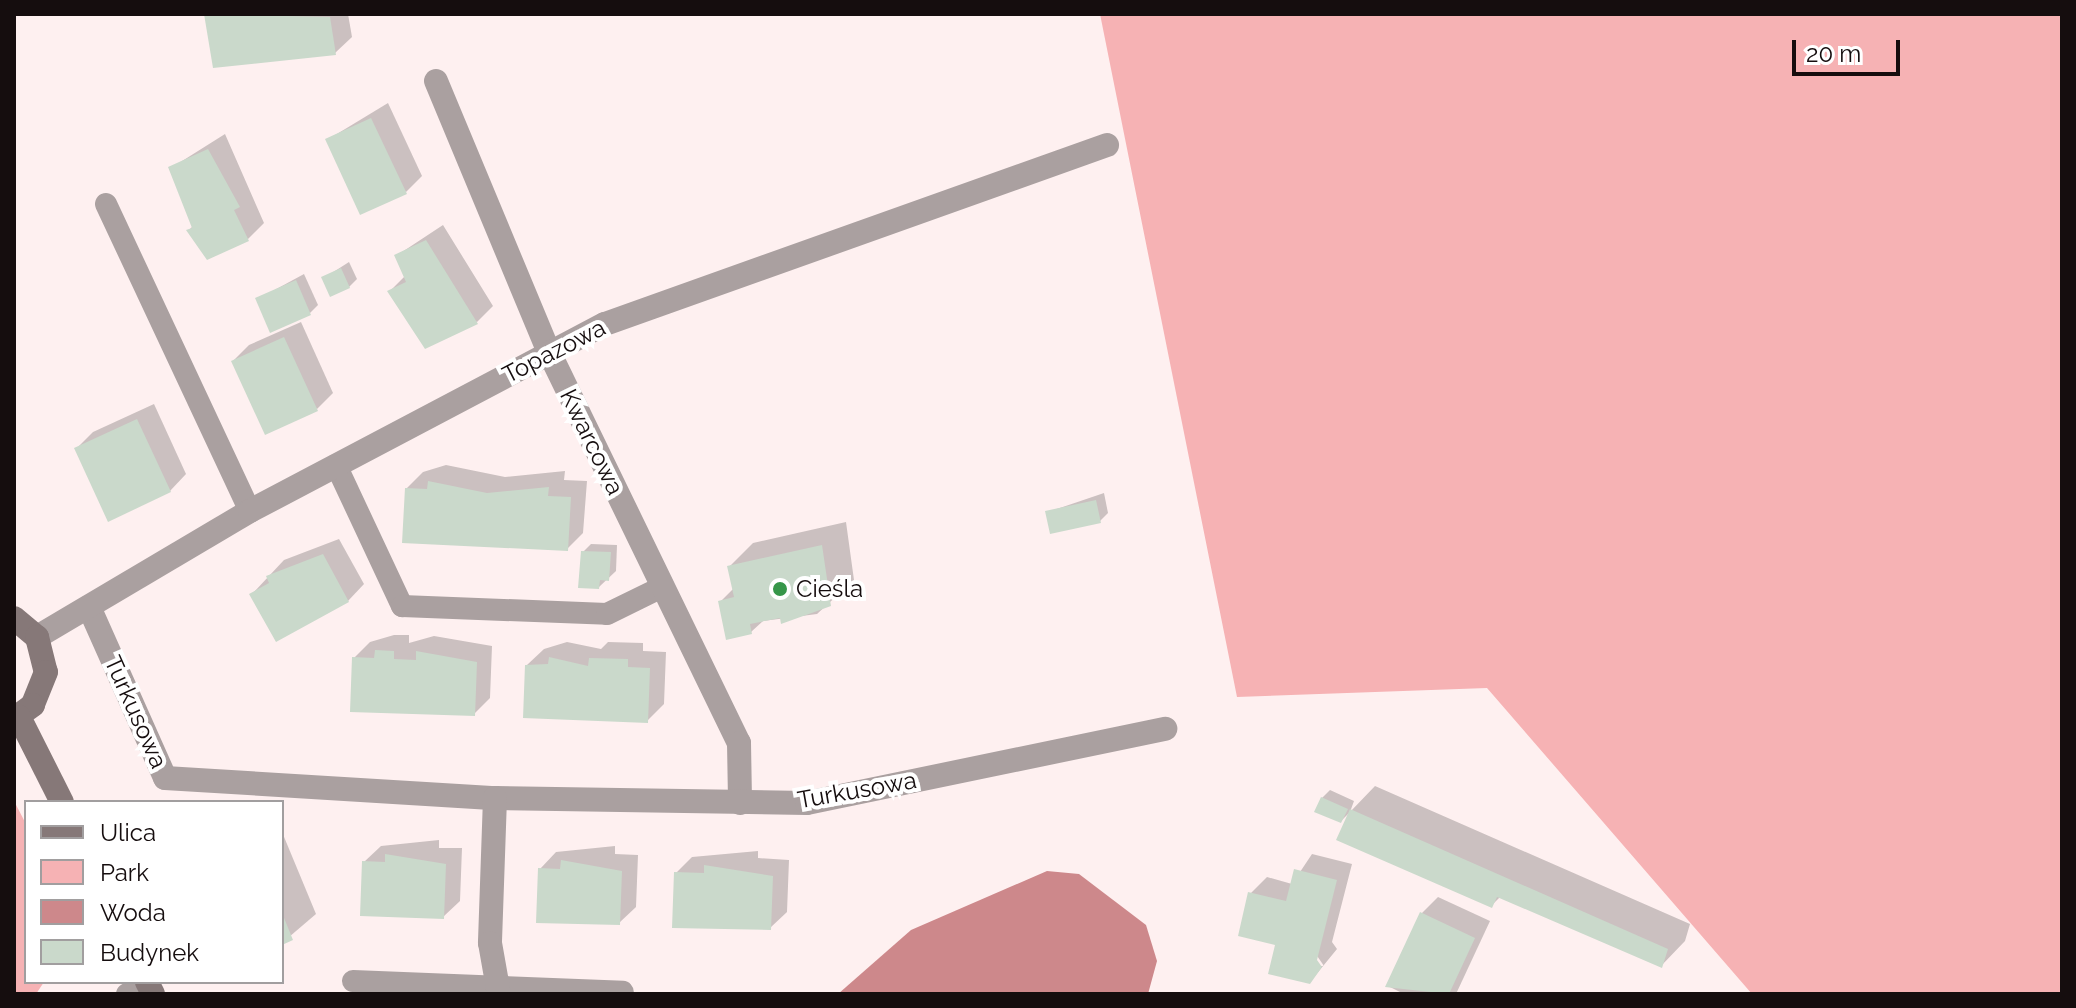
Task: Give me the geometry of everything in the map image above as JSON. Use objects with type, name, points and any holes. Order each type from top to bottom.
[{"type":"main road","points":[[14,618],[37,637],[44,681],[17,718],[61,800]]},
{"type":"street","name":"Kwarcowa","points":[[436,81],[549,352],[739,743],[740,803]]},
{"type":"street","name":"Topazowa","points":[[37,637],[250,511],[605,324],[1107,145]]},
{"type":"street","name":"Turkusowa","points":[[89,607],[165,778],[495,798],[807,803],[1165,729]]},
{"type":"street","points":[[495,798],[490,943],[498,991]]},
{"type":"lane","points":[[106,204],[250,511]]},
{"type":"lane","points":[[336,465],[402,606],[607,614],[662,587]]},
{"type":"lane","points":[[353,981],[498,991],[623,992]]},
{"type":"green space","points":[[1100,14],[2062,14],[2062,994],[1752,994],[1487,688],[1237,697]]},
{"type":"green space","points":[[14,801],[24,820],[24,984],[43,984],[36,994],[14,994]]},
{"type":"water","points":[[1047,871],[1079,874],[1146,925],[1157,961],[1148,994],[838,994],[911,930]]},
{"type":"building","points":[[204,14],[330,17],[336,55],[213,68]]},
{"type":"building","points":[[371,118],[407,194],[360,215],[325,139]]},
{"type":"building","points":[[208,149],[240,207],[234,210],[249,241],[207,260],[186,230],[192,228],[168,167]]},
{"type":"building","points":[[426,240],[478,324],[425,349],[387,291],[406,282],[394,255]]},
{"type":"building","points":[[341,268],[350,288],[330,297],[321,277]]},
{"type":"building","points":[[296,280],[311,315],[270,333],[255,298]]},
{"type":"building","points":[[284,337],[318,411],[265,435],[231,361]]},
{"type":"building","points":[[137,419],[171,492],[108,522],[74,448]]},
{"type":"building","points":[[428,481],[487,493],[549,487],[548,496],[571,497],[568,551],[402,543],[405,488],[427,489]]},
{"type":"building","points":[[1096,500],[1101,523],[1050,534],[1045,511]]},
{"type":"building","name":"Cieśla","points":[[822,545],[831,606],[781,624],[780,618],[750,624],[752,634],[726,640],[718,601],[734,597],[727,566]]},
{"type":"building","points":[[581,551],[611,552],[609,581],[600,580],[599,589],[578,588]]},
{"type":"building","points":[[323,554],[349,602],[276,642],[249,594],[269,583],[266,576]]},
{"type":"building","points":[[375,650],[394,651],[394,659],[416,660],[416,651],[477,662],[475,716],[350,712],[352,657],[374,658]]},
{"type":"building","points":[[549,657],[588,666],[589,658],[628,659],[628,667],[650,668],[648,723],[523,718],[525,665],[548,664]]},
{"type":"building","points":[[1321,797],[1348,809],[1341,823],[1314,812]]},
{"type":"building","points":[[1350,809],[1668,949],[1662,968],[1497,897],[1492,908],[1336,840]]},
{"type":"building","points":[[385,854],[446,864],[444,919],[360,916],[362,861],[385,862]]},
{"type":"building","points":[[561,860],[622,871],[620,925],[536,923],[538,868],[560,869]]},
{"type":"building","points":[[704,865],[773,876],[771,930],[672,928],[674,872],[704,873]]},
{"type":"building","points":[[1294,869],[1337,880],[1317,960],[1322,967],[1310,984],[1268,974],[1275,945],[1238,936],[1248,892],[1286,901]]},
{"type":"building","points":[[1420,912],[1475,938],[1449,994],[1385,987]]},
{"type":"building","points":[[284,918],[293,940],[284,944]]},
{"type":"place","name":"Cieśla","points":[[780,589]]}]
